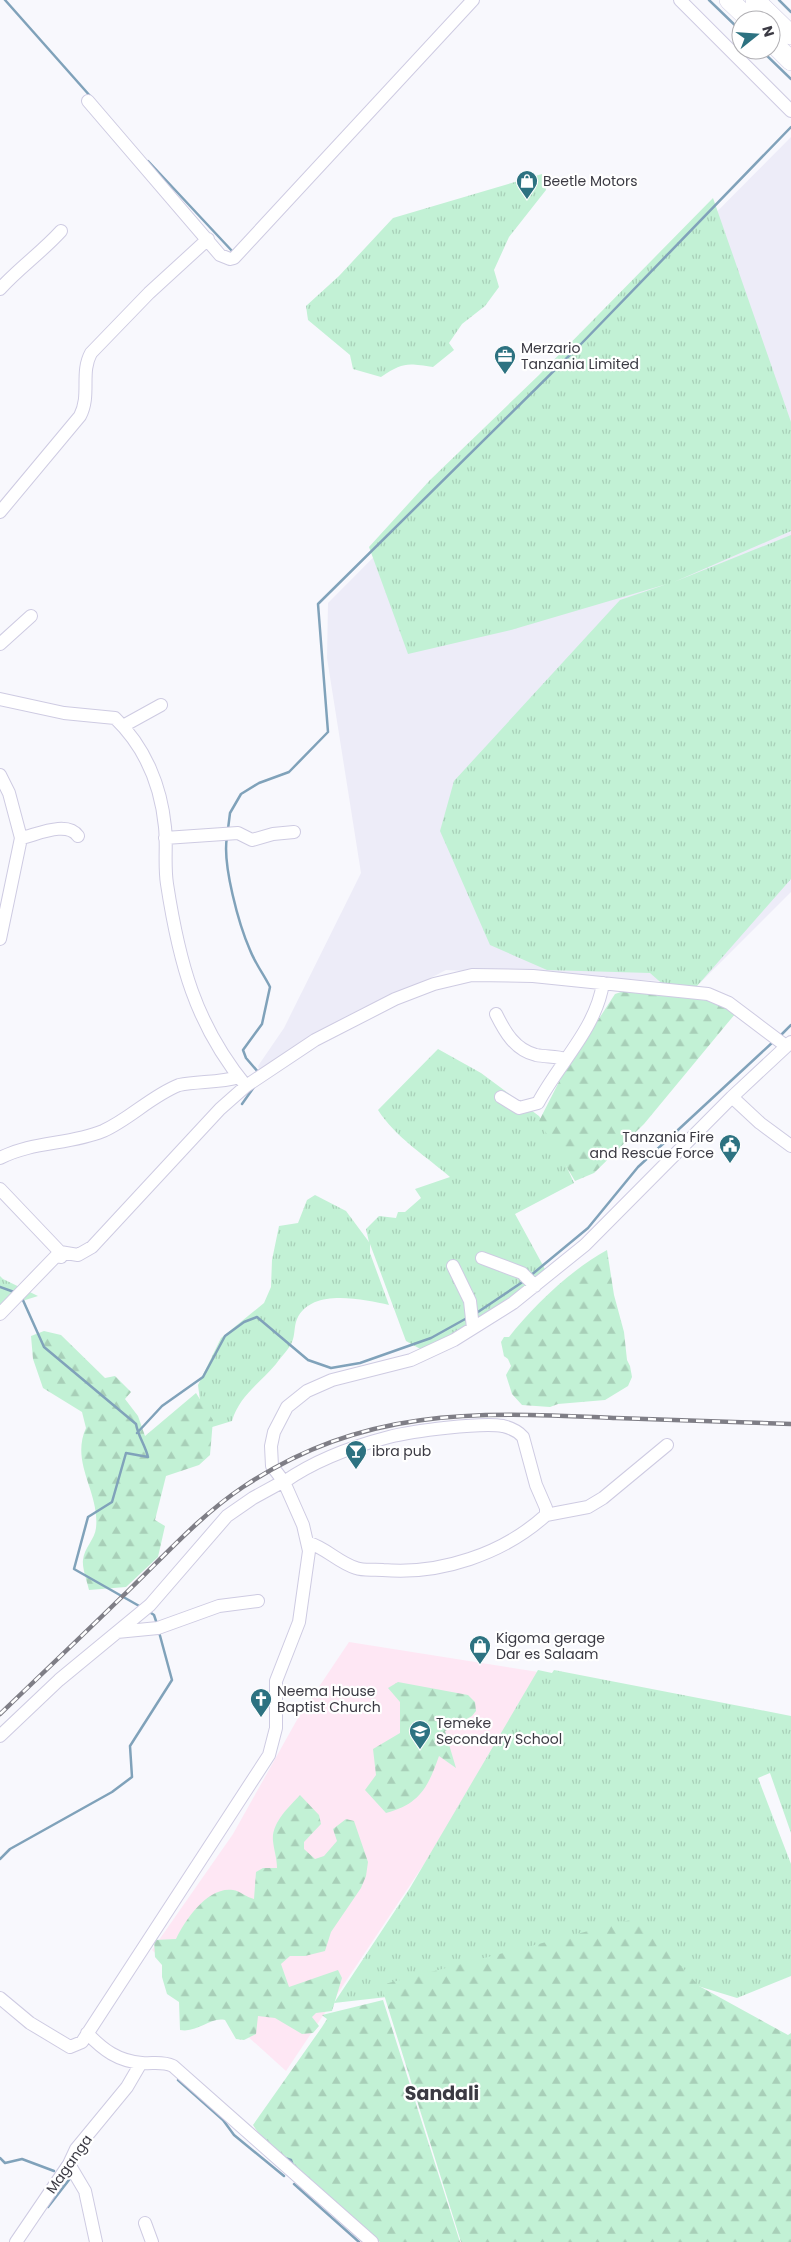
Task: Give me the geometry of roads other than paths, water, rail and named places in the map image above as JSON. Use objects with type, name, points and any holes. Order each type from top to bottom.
[{"type":"highway","points":[[729,0],[740,10]]},
{"type":"highway","points":[[755,0],[791,36]]},
{"type":"highway","points":[[781,51],[791,61]]},
{"type":"street","points":[[88,101],[220,255],[230,259],[239,254],[473,0]]},
{"type":"street","points":[[680,0],[791,111]]},
{"type":"street","points":[[0,289],[14,273],[44,249],[62,231]]},
{"type":"street","points":[[0,512],[80,416],[86,400],[86,362],[91,352],[149,293],[208,239]]},
{"type":"street","points":[[0,644],[31,616]]},
{"type":"street","points":[[0,699],[64,713],[115,718],[123,726],[149,763],[160,802],[165,838],[166,881],[180,955],[209,1035],[242,1082]]},
{"type":"street","points":[[123,726],[161,705]]},
{"type":"street","points":[[0,775],[15,812],[21,838],[4,900],[0,939]]},
{"type":"street","points":[[21,838],[64,828],[75,832],[78,836]]},
{"type":"street","points":[[165,838],[242,834],[252,840],[272,834],[294,832]]},
{"type":"street","points":[[0,1314],[60,1255],[78,1255],[92,1247],[220,1109],[242,1082],[341,1025],[395,999],[457,977],[472,975],[533,976],[708,994],[729,1003],[788,1044],[732,1097],[585,1245],[535,1286],[473,1328],[411,1360],[332,1380],[307,1390],[287,1407],[274,1432],[271,1446],[272,1466],[284,1482],[309,1543],[299,1622],[276,1681],[276,1728],[269,1755],[78,2045],[70,2047],[30,2023],[0,1998]]},
{"type":"street","points":[[501,1097],[519,1108],[538,1103],[593,1014],[600,998],[603,983]]},
{"type":"street","points":[[496,1014],[509,1038],[523,1049],[537,1055],[566,1059]]},
{"type":"street","points":[[0,1158],[24,1147],[72,1140],[104,1131],[179,1085],[192,1082],[242,1082]]},
{"type":"street","points":[[732,1097],[760,1123],[791,1146]]},
{"type":"street","points":[[0,1189],[60,1255]]},
{"type":"street","points":[[482,1258],[522,1273],[535,1286]]},
{"type":"street","points":[[453,1266],[470,1301],[473,1328]]},
{"type":"street","points":[[0,1736],[59,1680],[150,1605],[227,1516],[253,1498],[314,1465],[389,1436],[435,1429],[503,1426],[518,1432],[523,1437],[536,1485],[546,1508],[546,1515]]},
{"type":"street","points":[[309,1543],[320,1546],[356,1568],[418,1570],[477,1557],[520,1535],[546,1515],[588,1507],[595,1503],[657,1455],[667,1444]]},
{"type":"street","points":[[117,1632],[158,1628],[219,1606],[258,1601]]},
{"type":"street","points":[[87,2033],[106,2052],[141,2063],[159,2062],[173,2066],[372,2242]]},
{"type":"street","name":"Maganga","points":[[16,2242],[69,2164],[76,2149],[127,2087],[141,2063]]},
{"type":"street","points":[[69,2164],[86,2191],[96,2242]]},
{"type":"street","points":[[145,2223],[152,2242]]},
{"type":"waterway","points":[[5,0],[91,97]]},
{"type":"waterway","points":[[709,0],[731,21]]},
{"type":"waterway","points":[[779,0],[791,12]]},
{"type":"waterway","points":[[771,60],[791,79]]},
{"type":"waterway","points":[[228,829],[230,813],[241,794],[259,783],[289,772],[328,732],[318,604],[581,344],[791,127]]},
{"type":"waterway","points":[[148,161],[233,252]]},
{"type":"waterway","points":[[227,837],[227,863],[232,894],[252,955],[270,987],[262,1024],[243,1050],[246,1058],[259,1073]]},
{"type":"waterway","points":[[780,1036],[791,1025]]},
{"type":"waterway","points":[[530,1276],[588,1228],[638,1167],[774,1041]]},
{"type":"waterway","points":[[242,1104],[254,1087]]},
{"type":"waterway","points":[[475,1314],[524,1281]]},
{"type":"waterway","points":[[0,1287],[14,1292]]},
{"type":"waterway","points":[[22,1298],[44,1347],[136,1424],[148,1457],[126,1453],[112,1502],[88,1517],[74,1569],[141,1607]]},
{"type":"waterway","points":[[137,1433],[162,1406],[203,1377],[225,1336],[244,1322],[257,1317],[308,1360],[331,1368],[360,1363],[431,1338],[467,1318]]},
{"type":"waterway","points":[[148,1611],[154,1615],[157,1624]]},
{"type":"waterway","points":[[0,1859],[10,1849],[112,1792],[132,1777],[130,1746],[172,1680],[159,1632]]},
{"type":"waterway","points":[[178,2080],[223,2120],[234,2135],[284,2176]]},
{"type":"waterway","points":[[0,2158],[5,2163],[22,2159],[54,2171]]},
{"type":"waterway","points":[[285,2158],[291,2160],[293,2166]]},
{"type":"waterway","points":[[48,2207],[72,2176]]},
{"type":"waterway","points":[[294,2184],[359,2242]]},
{"type":"railway","points":[[0,1714],[184,1535],[213,1510],[243,1487],[289,1461],[333,1441],[378,1428],[423,1420],[469,1416],[565,1416],[791,1424]]},
{"type":"place","name":"Beetle Motors","points":[[527,200]]},
{"type":"place","name":"Merzario Tanzania Limited","points":[[505,375]]},
{"type":"place","name":"Tanzania Fire and Rescue Force","points":[[730,1164]]},
{"type":"place","name":"ibra pub","points":[[356,1470]]},
{"type":"place","name":"Kigoma gerage Dar es Salaam","points":[[480,1665]]},
{"type":"place","name":"Neema House Baptist Church","points":[[261,1718]]},
{"type":"place","name":"Temeke Secondary School","points":[[420,1750]]},
{"type":"district","name":"Sandali","points":[[442,2093]]}]
